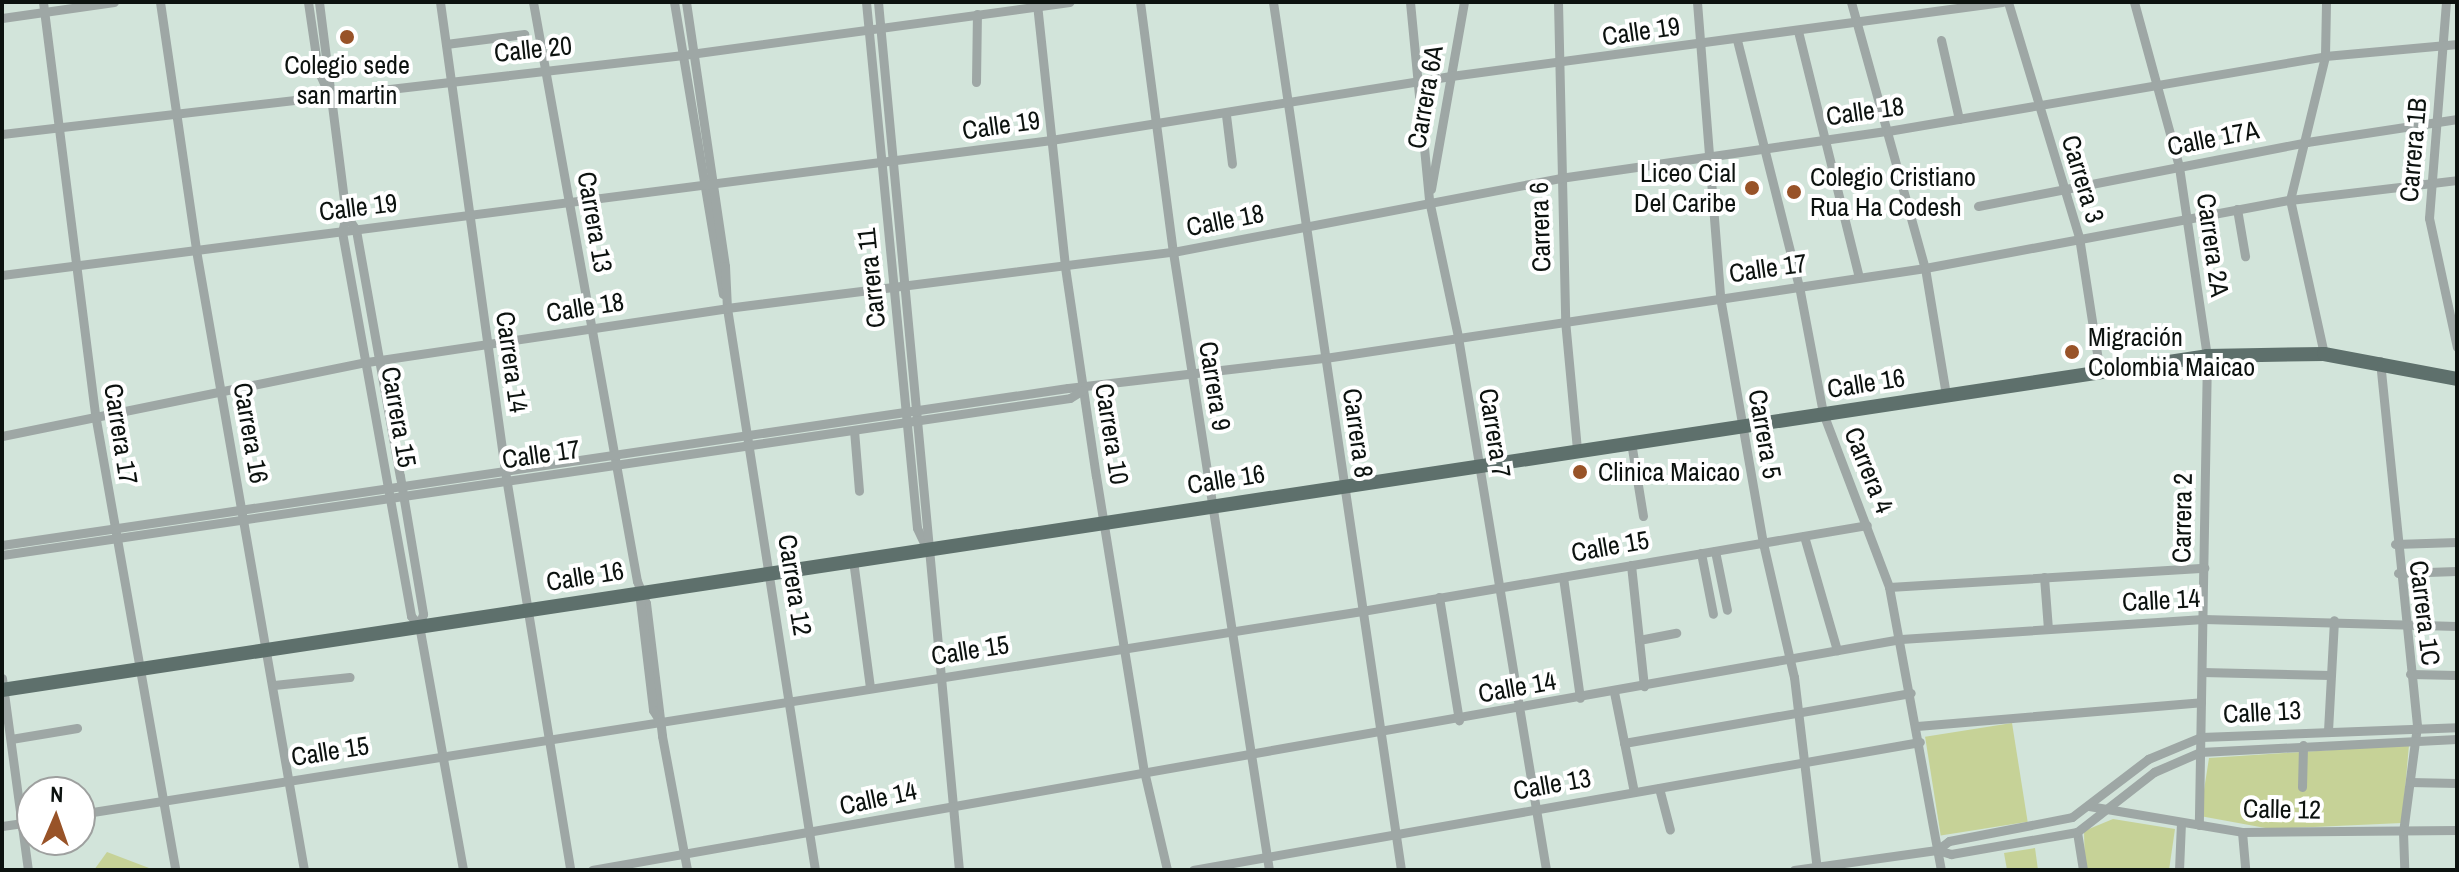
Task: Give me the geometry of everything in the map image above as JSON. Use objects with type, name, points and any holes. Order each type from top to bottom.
[{"type":"highway","name":"Calle 16","points":[[2,686],[137,669],[2207,356],[2324,354],[2380,361],[2457,379]]},
{"type":"street","points":[[2,18],[44,7],[114,2]]},
{"type":"street","name":"Carrera 16","points":[[160,2],[196,250],[304,870]]},
{"type":"street","name":"Carrera 15","points":[[308,2],[318,70],[328,93]]},
{"type":"street","name":"Carrera 15","points":[[319,2],[330,69],[328,93],[346,215],[342,232],[411,616],[419,625]]},
{"type":"street","name":"Carrera 14","points":[[440,2],[506,476],[570,870]]},
{"type":"street","name":"Carrera 13","points":[[533,2],[639,592],[653,710],[660,721],[687,870]]},
{"type":"street","name":"Carrera 12","points":[[674,2],[688,54],[714,183],[727,308]]},
{"type":"street","name":"Carrera 12","points":[[686,2],[701,185],[727,308],[771,572],[815,870]]},
{"type":"street","name":"Carrera 11","points":[[866,2],[881,163],[927,548],[959,870]]},
{"type":"street","name":"Carrera 11","points":[[878,2],[894,161],[897,286]]},
{"type":"street","name":"Calle 20","points":[[2,134],[328,93],[688,54],[880,24],[1069,2]]},
{"type":"street","name":"Carrera 9","points":[[1140,2],[1191,375],[1269,870]]},
{"type":"street","name":"Carrera 8","points":[[1273,2],[1401,870]]},
{"type":"street","name":"Carrera 7","points":[[1410,2],[1429,200],[1458,337],[1497,588],[1546,870]]},
{"type":"street","name":"Carrera 6A","points":[[1429,200],[1464,2]]},
{"type":"street","name":"Carrera 6","points":[[1558,2],[1565,320],[1577,450]]},
{"type":"street","name":"Carrera 5","points":[[1697,2],[1720,297],[1763,543],[1799,712],[1817,868]]},
{"type":"street","points":[[1851,2],[1925,268],[1946,395]]},
{"type":"street","points":[[1922,2],[1924,13]]},
{"type":"street","name":"Calle 19","points":[[2,275],[1051,140],[1286,106],[1451,76],[1559,65],[2005,2]]},
{"type":"street","name":"Carrera 3","points":[[2005,2],[2040,107],[2060,189],[2079,237],[2100,372]]},
{"type":"street","name":"Carrera 2A","points":[[2134,2],[2179,167],[2207,356]]},
{"type":"street","points":[[2324,354],[2290,200],[2307,142],[2325,56],[2326,2]]},
{"type":"street","name":"Carrera 1B","points":[[2446,2],[2452,44],[2437,120],[2429,218],[2457,347]]},
{"type":"street","name":"Carrera 10","points":[[1037,4],[1065,267],[1083,390],[1144,771],[1167,870]]},
{"type":"street","name":"Carrera 17","points":[[44,7],[73,266],[95,414],[137,669],[175,870]]},
{"type":"street","points":[[976,82],[977,14]]},
{"type":"street","points":[[1798,31],[1859,277]]},
{"type":"street","points":[[446,44],[524,34]]},
{"type":"street","name":"Carrera 4","points":[[1737,40],[1799,286],[1823,413],[1889,587],[1911,693],[1941,870]]},
{"type":"street","points":[[1941,40],[1959,119]]},
{"type":"street","name":"Calle 18","points":[[2,436],[221,387],[379,360],[727,308],[1173,252],[1429,200],[1560,178],[2040,107],[2325,56],[2452,44]]},
{"type":"street","points":[[1226,115],[1232,164]]},
{"type":"street","name":"Calle 17A","points":[[1978,206],[2307,142],[2457,119]]},
{"type":"street","name":"Calle 17","points":[[2,545],[115,533],[1083,390],[1325,358],[1925,268],[2290,200],[2457,180]]},
{"type":"street","points":[[2237,209],[2245,256]]},
{"type":"street","name":"Carrera 15","points":[[346,215],[356,230],[423,614],[419,625],[463,870]]},
{"type":"street","name":"Carrera 2","points":[[2199,825],[2207,356]]},
{"type":"street","name":"Carrera 1C","points":[[2380,361],[2395,544],[2417,726],[2403,832],[2404,870]]},
{"type":"street","name":"Calle 17","points":[[748,440],[854,430],[911,416]]},
{"type":"street","points":[[854,430],[859,491]]},
{"type":"street","points":[[1631,442],[1643,516]]},
{"type":"street","name":"Calle 15","points":[[96,811],[789,699],[1362,611],[1867,525]]},
{"type":"street","name":"Calle 17","points":[[2,555],[115,533]]},
{"type":"street","points":[[1804,536],[1837,650]]},
{"type":"street","points":[[2395,544],[2457,542]]},
{"type":"street","points":[[1715,551],[1727,610]]},
{"type":"street","points":[[1701,553],[1713,614]]},
{"type":"street","points":[[853,560],[870,688]]},
{"type":"street","points":[[1631,565],[1644,686]]},
{"type":"street","points":[[1889,587],[2204,568]]},
{"type":"street","points":[[2398,573],[2457,571]]},
{"type":"street","points":[[1563,577],[1580,698]]},
{"type":"street","points":[[2044,577],[2048,629]]},
{"type":"street","points":[[1439,597],[1459,720]]},
{"type":"street","name":"Calle 14","points":[[592,870],[809,835],[952,805],[1251,752],[1518,710],[1901,639],[2203,619],[2334,620],[2457,626]]},
{"type":"street","points":[[2328,731],[2334,620]]},
{"type":"street","points":[[1639,640],[1676,633]]},
{"type":"street","points":[[2202,672],[2330,675]]},
{"type":"street","points":[[2410,674],[2457,675]]},
{"type":"street","points":[[274,685],[350,677]]},
{"type":"street","points":[[2,686],[18,776]]},
{"type":"street","points":[[1614,692],[1634,792]]},
{"type":"street","points":[[1624,743],[1911,693]]},
{"type":"street","points":[[1917,726],[2201,702]]},
{"type":"street","name":"Calle 13","points":[[2089,806],[2148,759],[2201,737],[2417,726],[2457,727]]},
{"type":"street","points":[[11,739],[77,728]]},
{"type":"street","name":"Calle 13","points":[[2107,810],[2154,772],[2200,752],[2415,738],[2457,739]]},
{"type":"street","name":"Calle 13","points":[[1193,870],[1920,742]]},
{"type":"street","points":[[2302,787],[2303,745]]},
{"type":"street","points":[[2410,782],[2457,783]]},
{"type":"street","points":[[1659,788],[1670,830]]},
{"type":"street","points":[[1937,850],[1949,841],[2053,824],[2089,806]]},
{"type":"street","name":"Calle 12","points":[[2089,806],[2242,832],[2457,830]]},
{"type":"street","points":[[1794,870],[1937,850],[1951,854],[2077,832],[2107,810]]},
{"type":"street","points":[[2179,870],[2181,823]]},
{"type":"street","points":[[2077,832],[2083,870]]},
{"type":"street","points":[[2242,832],[2245,870]]},
{"type":"green space","points":[[2012,723],[2028,822],[1941,836],[1925,737]]},
{"type":"green space","points":[[2409,745],[2402,823],[2271,829],[2200,816],[2209,758]]},
{"type":"green space","points":[[2113,819],[2175,829],[2169,870],[2085,870],[2084,831]]},
{"type":"green space","points":[[2035,848],[2038,870],[2007,870],[2004,853]]},
{"type":"green space","points":[[107,852],[149,868],[150,870],[94,870]]},
{"type":"place","name":"Colegio sede san martin","points":[[347,37]]},
{"type":"place","name":"Liceo Cial Del Caribe","points":[[1752,188]]},
{"type":"place","name":"Colegio Cristiano Rua Ha Codesh","points":[[1794,192]]},
{"type":"place","name":"Migración Colombia Maicao","points":[[2072,352]]},
{"type":"place","name":"Clinica Maicao","points":[[1580,472]]}]
